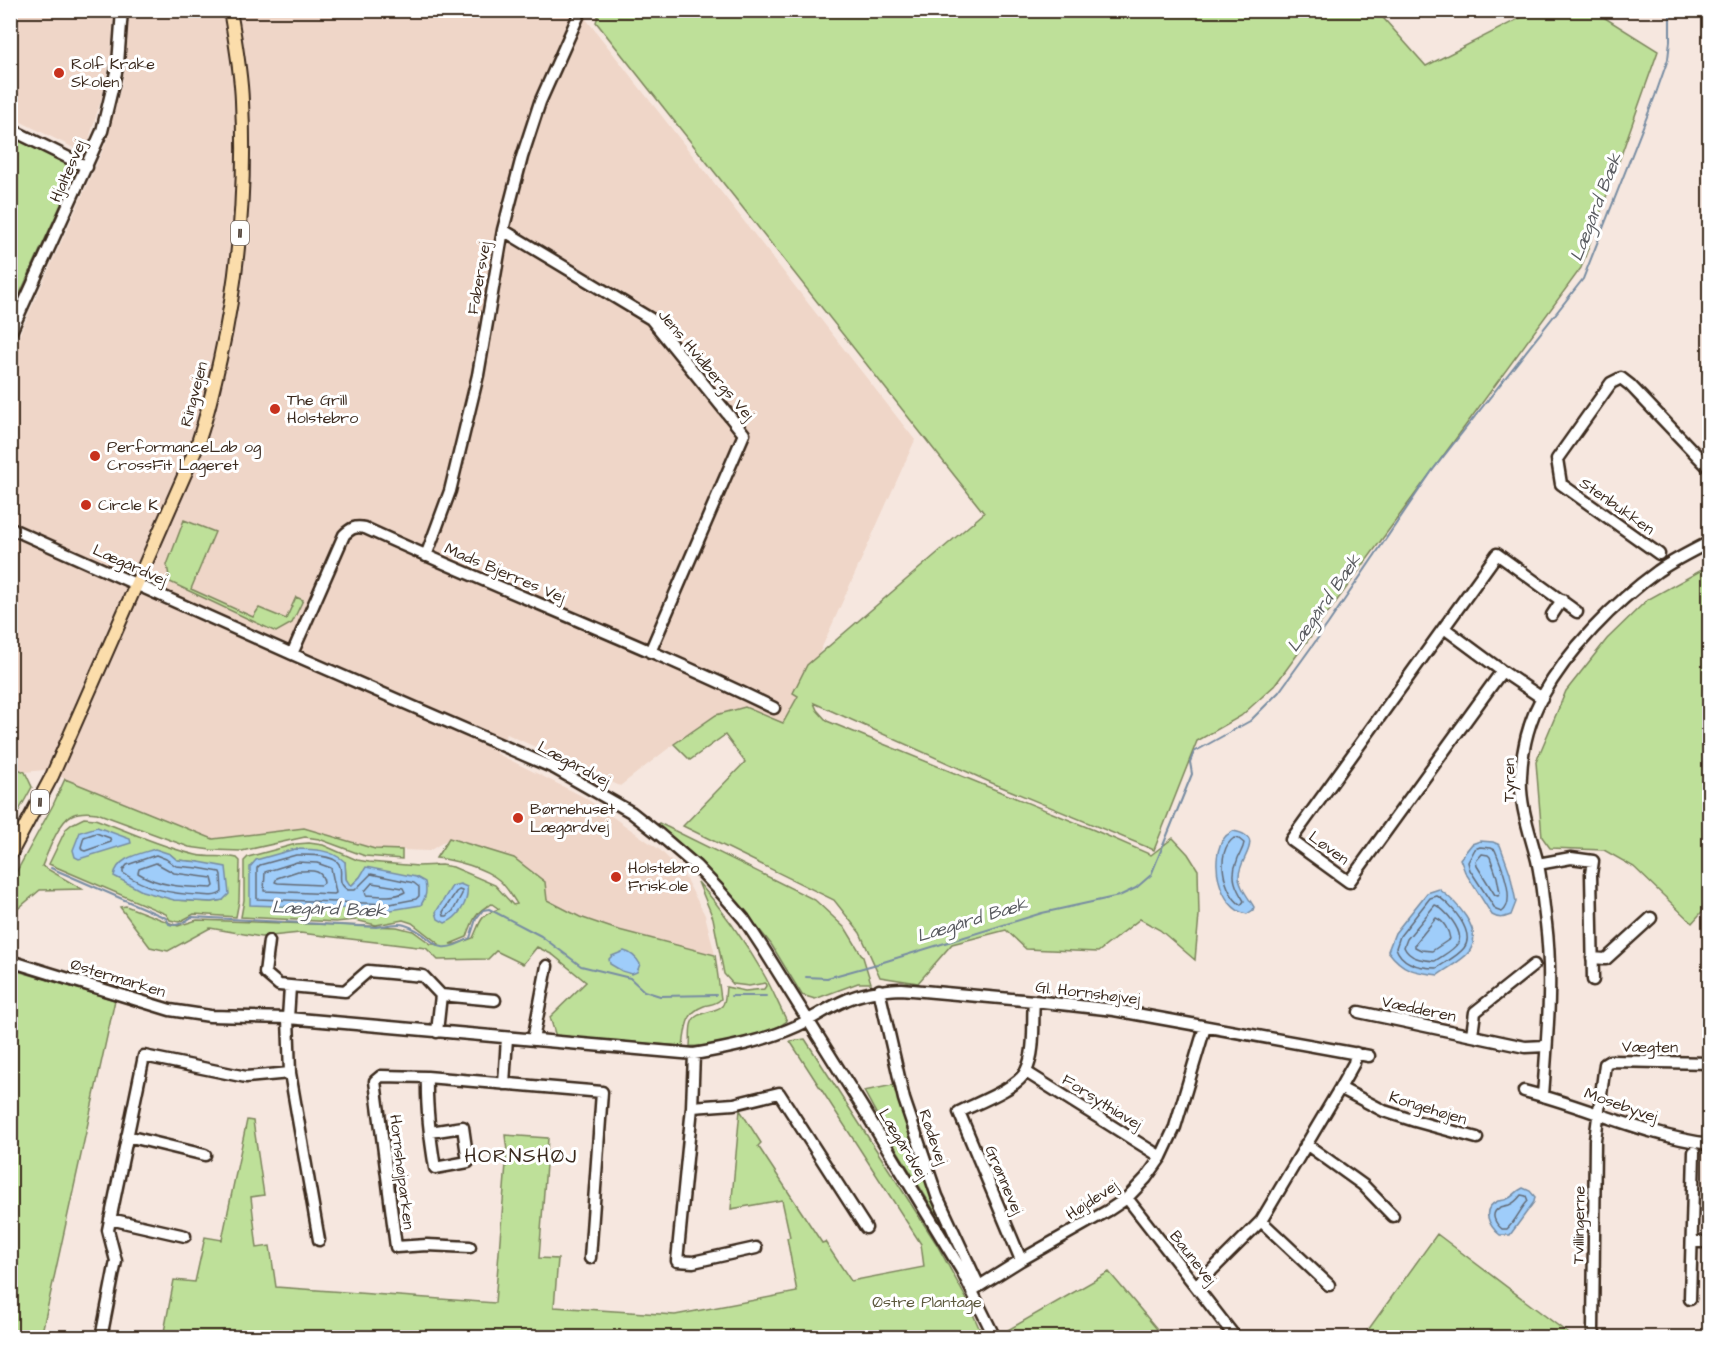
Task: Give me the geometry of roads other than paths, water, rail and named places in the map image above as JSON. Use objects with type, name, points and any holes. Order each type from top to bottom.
[{"type":"main road","name":"Ringvejen","points":[[10,855],[52,776],[200,436],[209,409],[231,306],[239,242],[243,171],[242,99],[230,10]]},
{"type":"street","name":"Hjaltesvej","points":[[10,334],[102,131],[115,83],[122,10]]},
{"type":"street","name":"Fabersvej","points":[[426,556],[450,491],[476,384],[503,230],[522,157],[540,102],[581,10]]},
{"type":"street","points":[[10,129],[87,166]]},
{"type":"street","name":"Jens Hvidbergs Vej","points":[[503,230],[651,319],[744,434],[650,652]]},
{"type":"street","name":"Stenbukken","points":[[1659,554],[1562,484],[1557,459],[1611,383],[1621,378],[1710,469]]},
{"type":"street","name":"Mads Bjerres Vej","points":[[292,654],[344,535],[357,527],[365,528],[774,708]]},
{"type":"street","name":"Lægårdvej","points":[[10,528],[554,768],[631,812],[660,834],[696,866],[744,919],[976,1288],[995,1338]]},
{"type":"street","name":"Tyren","points":[[1543,1096],[1550,983],[1546,924],[1538,864],[1522,802],[1521,777],[1524,748],[1530,724],[1542,698],[1560,669],[1585,638],[1624,598],[1659,570],[1710,542]]},
{"type":"street","name":"Løven","points":[[1502,671],[1349,882],[1291,840],[1497,554],[1577,612]]},
{"type":"street","points":[[1552,615],[1562,600]]},
{"type":"street","points":[[1444,628],[1542,698]]},
{"type":"street","points":[[1538,864],[1571,858],[1593,861],[1591,874],[1593,980]]},
{"type":"street","points":[[1592,958],[1606,959],[1651,918]]},
{"type":"street","points":[[269,940],[265,974],[279,985],[345,992],[368,971],[423,976],[441,995],[495,1000]]},
{"type":"street","name":"Østermarken","points":[[10,962],[170,1010],[210,1016],[288,1018]]},
{"type":"street","name":"Vædderen","points":[[1472,1035],[1475,1012],[1534,965]]},
{"type":"street","points":[[533,1040],[547,966]]},
{"type":"street","points":[[290,987],[288,1018],[290,1072],[319,1240]]},
{"type":"street","name":"Gl. Hornshøjvej","points":[[808,1020],[848,999],[879,990],[923,990],[1114,1010],[1369,1056]]},
{"type":"street","name":"Rødevej","points":[[879,990],[904,1099],[940,1204],[976,1288]]},
{"type":"street","points":[[438,1032],[441,995]]},
{"type":"street","points":[[1026,1071],[1032,1049],[1034,1001]]},
{"type":"street","name":"Vædderen","points":[[1359,1011],[1525,1047],[1546,1046]]},
{"type":"street","points":[[288,1018],[694,1054],[764,1039],[808,1020]]},
{"type":"street","name":"Højdevej","points":[[976,1288],[1109,1210],[1127,1198],[1146,1178],[1161,1157],[1175,1128],[1205,1027]]},
{"type":"street","points":[[504,1084],[507,1038]]},
{"type":"street","points":[[1196,1286],[1261,1221],[1340,1088],[1354,1063],[1356,1053]]},
{"type":"street","points":[[694,1054],[692,1107],[677,1261],[693,1262],[756,1248]]},
{"type":"street","points":[[101,1338],[116,1261],[108,1230],[144,1056],[246,1077],[290,1072]]},
{"type":"street","name":"Vægten","points":[[1598,1113],[1603,1071],[1605,1064],[1610,1061],[1710,1063]]},
{"type":"street","name":"Grønnevej","points":[[1021,1260],[959,1112],[1011,1086],[1026,1071]]},
{"type":"street","name":"Forsythiavej","points":[[1026,1071],[1161,1157]]},
{"type":"street","name":"Hornshøjparken","points":[[470,1247],[427,1245],[396,1247],[375,1081],[381,1076],[427,1077],[602,1092],[590,1258]]},
{"type":"street","name":"Hornshøjparken","points":[[427,1077],[426,1104],[435,1168],[468,1162],[464,1127],[430,1132]]},
{"type":"street","name":"Kongehøjen","points":[[1340,1088],[1384,1111],[1476,1138]]},
{"type":"street","name":"Mosebyvej","points":[[1524,1091],[1653,1132],[1689,1141],[1710,1143]]},
{"type":"street","points":[[692,1107],[734,1104],[778,1093],[866,1228]]},
{"type":"street","name":"Tvillingerne","points":[[1596,1338],[1593,1331],[1595,1140],[1598,1113]]},
{"type":"street","points":[[127,1136],[205,1155]]},
{"type":"street","points":[[1306,1144],[1363,1185],[1393,1216]]},
{"type":"street","points":[[1690,1299],[1694,1152]]},
{"type":"street","name":"Baunevej","points":[[1127,1198],[1236,1338]]},
{"type":"street","points":[[110,1219],[185,1236]]},
{"type":"street","points":[[1261,1221],[1329,1285]]},
{"type":"street","points":[[1693,1242],[1710,1242]]},
{"type":"water","points":[[97,827],[130,839],[131,843],[79,859],[75,857],[73,850],[80,832]]},
{"type":"water","points":[[1233,831],[1243,834],[1250,843],[1239,876],[1242,888],[1254,907],[1247,914],[1237,910],[1229,903],[1219,881],[1217,857],[1220,846],[1226,836]]},
{"type":"water","points":[[1480,841],[1500,845],[1510,873],[1516,902],[1511,915],[1501,918],[1492,915],[1465,872],[1460,859],[1472,844]]},
{"type":"water","points":[[155,849],[170,854],[177,860],[226,867],[229,894],[223,900],[212,902],[174,900],[142,891],[114,876],[124,860]]},
{"type":"water","points":[[295,849],[334,854],[345,862],[346,879],[350,885],[360,877],[366,867],[416,877],[425,882],[424,899],[421,905],[391,910],[250,905],[250,867],[256,860]]},
{"type":"water","points":[[460,884],[467,887],[465,903],[455,917],[445,923],[438,919],[436,912],[452,886]]},
{"type":"water","points":[[1439,889],[1460,908],[1466,917],[1471,926],[1473,943],[1466,955],[1438,975],[1404,967],[1388,951],[1395,933],[1427,893]]},
{"type":"water","points":[[624,951],[632,954],[640,964],[637,972],[632,974],[610,964],[609,959],[612,956]]},
{"type":"water","points":[[1523,1188],[1535,1197],[1534,1202],[1510,1235],[1500,1235],[1490,1223],[1489,1209],[1492,1204],[1509,1198]]},
{"type":"waterway","name":"Lægård Bæk","points":[[806,977],[827,978],[1042,913],[1119,896],[1136,888],[1151,875],[1192,774],[1190,762],[1194,752],[1250,721],[1279,692],[1432,471],[1583,279],[1668,59],[1670,10]]},
{"type":"waterway","name":"Lægård Bæk","points":[[51,868],[166,918],[172,925],[181,924],[192,917],[376,927],[402,924],[416,929],[435,944],[448,947],[470,938],[476,919],[483,910],[489,909],[541,936],[581,966],[630,978],[644,991],[660,996],[716,995]]},
{"type":"waterway","name":"Lægård Bæk","points":[[731,996],[766,996]]},
{"type":"place","name":"Rolf Krake Skolen","points":[[59,73]]},
{"type":"place","name":"The Grill Holstebro","points":[[275,409]]},
{"type":"place","name":"PerformanceLab og CrossFit Lageret","points":[[95,456]]},
{"type":"place","name":"Circle K","points":[[86,505]]},
{"type":"place","name":"Børnehuset Lægårdvej","points":[[518,818]]},
{"type":"place","name":"Holstebro Friskole","points":[[616,877]]},
{"type":"district","name":"HORNSHØJ","points":[[521,1156]]},
{"type":"park label","name":"Østre Plantage","points":[[927,1302]]}]
